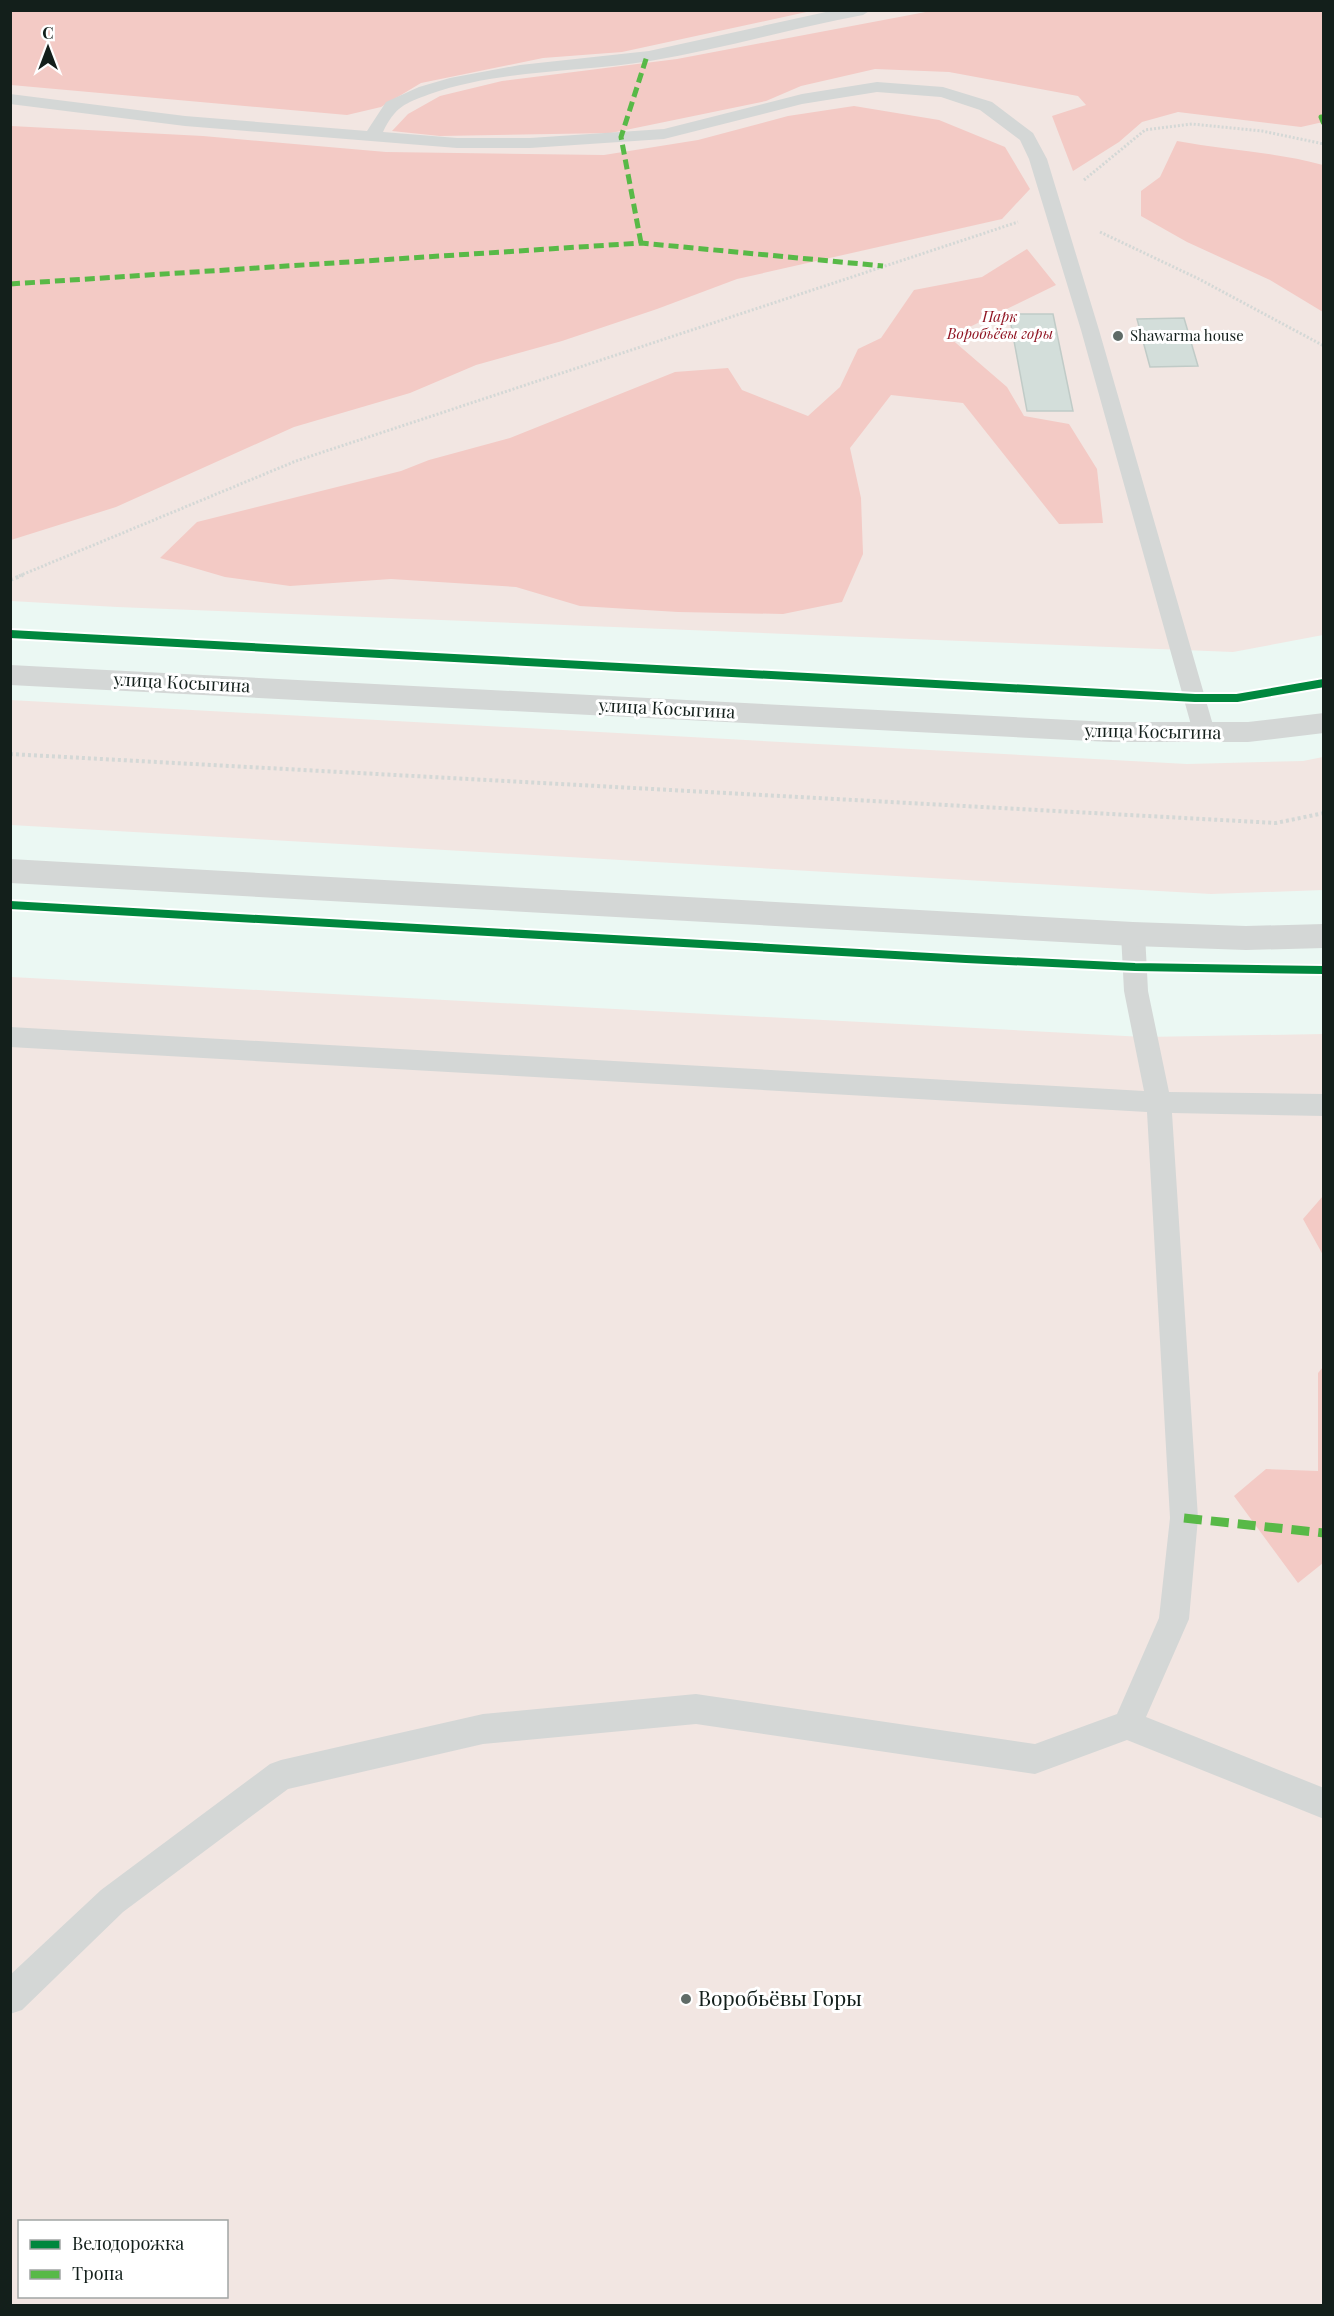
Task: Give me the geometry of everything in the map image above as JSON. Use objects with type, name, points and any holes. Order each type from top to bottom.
[{"type":"main road","name":"улица Косыгина","points":[[10,675],[1110,732],[1248,732],[1323,723]]},
{"type":"main road","points":[[10,871],[1133,934],[1246,938],[1323,936]]},
{"type":"lane","points":[[373,136],[392,104],[434,88],[516,69],[647,56],[743,38],[862,10]]},
{"type":"lane","points":[[10,99],[185,122],[457,142],[530,143],[664,134],[802,99],[877,87],[943,92],[986,106],[1027,137],[1038,159],[1093,341],[1204,732]]},
{"type":"lane","points":[[1127,1725],[1174,1619],[1184,1518],[1159,1102],[1136,991],[1133,934]]},
{"type":"lane","points":[[10,1037],[1159,1102],[1323,1105]]},
{"type":"lane","points":[[10,1998],[112,1901],[281,1775],[483,1728],[696,1709],[1035,1759],[1127,1725],[1323,1804]]},
{"type":"path","points":[[10,580],[296,461],[1053,210],[1101,164],[1145,130],[1192,124],[1262,131],[1323,144]]},
{"type":"path","points":[[1053,210],[1199,279],[1323,346]]},
{"type":"path","points":[[10,754],[1276,822],[1323,813]]},
{"type":"green space","name":"Парк Воробьёвы горы","points":[[10,11],[1323,11],[1323,635],[1233,652],[11,601]]},
{"type":"green space","points":[[10,700],[1187,764],[1303,761],[1323,757],[1323,890],[1211,894],[11,825]]},
{"type":"green space","points":[[11,977],[1144,1037],[1323,1034],[1323,2305],[11,2305]]},
{"type":"shaded area","points":[[10,11],[811,11],[622,52],[543,58],[421,83],[381,107],[347,115],[11,85]]},
{"type":"shaded area","points":[[931,11],[1323,11],[1323,122],[1301,127],[1178,112],[1142,122],[1119,142],[1073,171],[1052,116],[1086,105],[1078,96],[949,72],[875,69],[801,86],[766,101],[611,133],[440,136],[392,131],[408,114],[440,96],[502,81],[677,59]]},
{"type":"shaded area","points":[[854,106],[939,120],[1005,147],[1030,189],[1002,219],[737,279],[562,341],[476,365],[410,393],[294,427],[116,507],[11,540],[11,126],[203,136],[386,152],[604,155],[698,140],[788,116]]},
{"type":"shaded area","points":[[1177,141],[1287,157],[1323,165],[1323,312],[1270,280],[1187,242],[1141,216],[1141,191],[1160,177]]},
{"type":"shaded area","points":[[1027,249],[1056,285],[949,337],[1007,387],[1024,416],[1069,424],[1097,469],[1103,523],[1059,524],[963,403],[891,395],[850,448],[861,498],[863,554],[842,602],[783,614],[678,612],[580,606],[516,587],[391,579],[290,586],[225,577],[160,558],[197,522],[401,471],[429,460],[510,438],[675,372],[728,368],[742,390],[808,416],[840,387],[858,349],[881,338],[914,290],[982,277]]},
{"type":"shaded area","points":[[1323,1196],[1323,1255],[1303,1219]]},
{"type":"shaded area","points":[[1323,1367],[1323,1563],[1298,1583],[1234,1496],[1266,1469],[1318,1471],[1318,1373]]},
{"type":"building","points":[[1009,314],[1053,314],[1073,411],[1027,411]]},
{"type":"building","points":[[1184,318],[1198,366],[1150,367],[1137,319]]},
{"type":"marked path","points":[[641,243],[621,137],[647,56]]},
{"type":"marked path","points":[[1324,117],[1321,117],[1324,124]]},
{"type":"marked path","points":[[10,284],[641,243],[883,266]]},
{"type":"marked path","points":[[1184,1518],[1324,1533]]},
{"type":"cycle path","points":[[10,634],[1195,698],[1237,698],[1324,683]]},
{"type":"cycle path","points":[[10,905],[966,959],[1135,967],[1324,970]]},
{"type":"place","name":"Shawarma house","points":[[1118,336]]},
{"type":"place","name":"Воробьёвы Горы","points":[[686,1999]]}]
